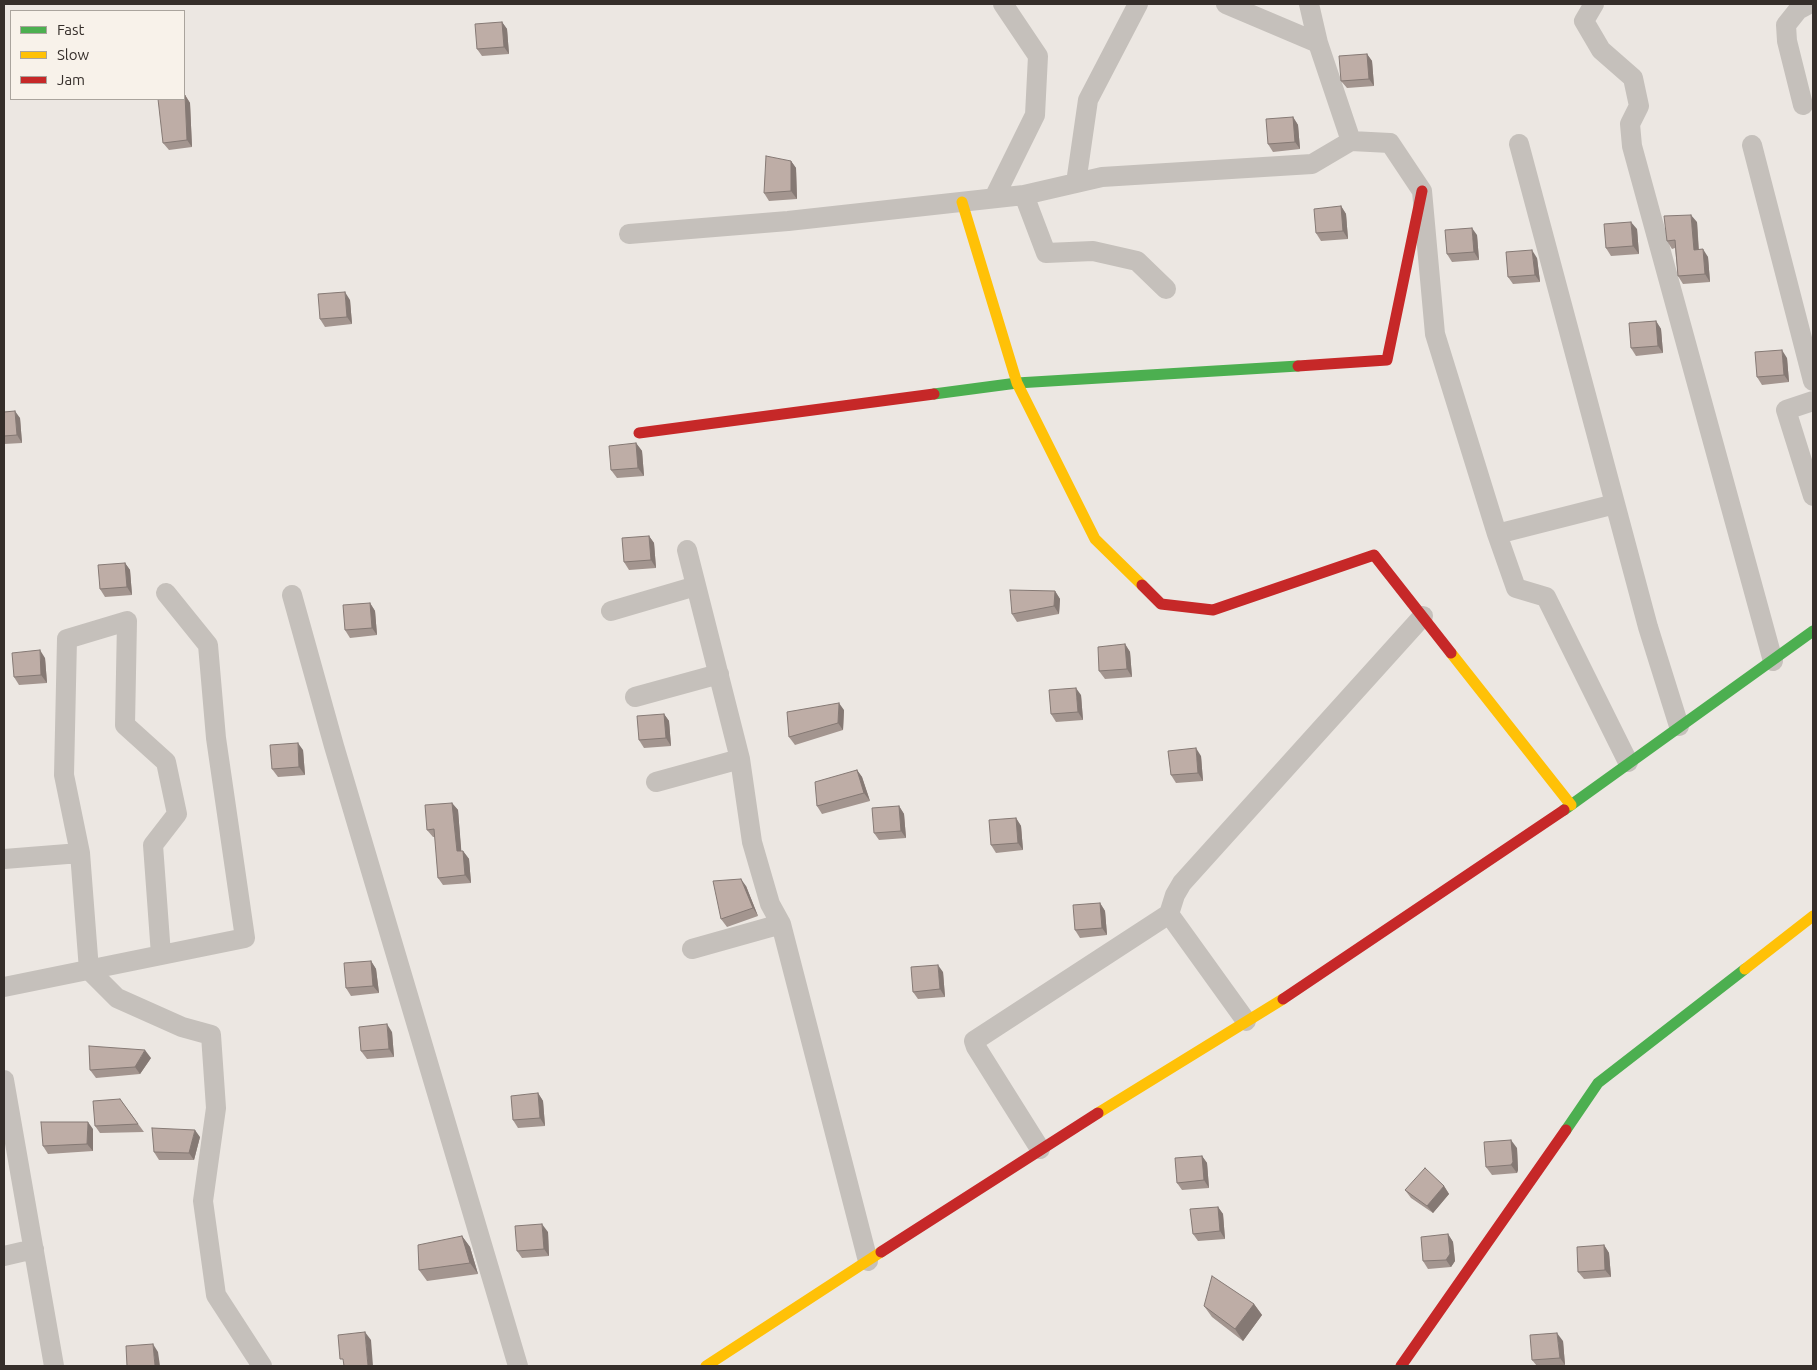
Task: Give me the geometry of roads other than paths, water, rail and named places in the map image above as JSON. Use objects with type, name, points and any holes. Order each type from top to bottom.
[{"type":"street","points":[[994,198],[1035,115],[1038,56],[1003,4]]},
{"type":"street","points":[[1076,183],[1088,100],[1138,4]]},
{"type":"street","points":[[1226,4],[1318,43]]},
{"type":"street","points":[[1309,4],[1318,43],[1351,140]]},
{"type":"street","points":[[1594,4],[1584,21],[1601,50],[1633,78],[1639,106],[1630,124],[1632,146],[1773,660]]},
{"type":"street","points":[[1803,104],[1787,41],[1786,25],[1798,10],[1808,4]]},
{"type":"street","points":[[629,234],[788,221],[1024,195],[1102,177],[1312,164],[1351,140],[1390,143],[1422,191],[1435,334],[1497,534],[1516,588],[1546,597],[1628,762]]},
{"type":"street","points":[[1519,144],[1614,504],[1648,627],[1679,726]]},
{"type":"street","points":[[1752,145],[1813,381]]},
{"type":"street","points":[[639,433],[1017,383],[1387,360],[1422,191]]},
{"type":"street","points":[[1024,195],[1046,253],[1093,251],[1137,261],[1166,290]]},
{"type":"street","points":[[962,202],[1017,383],[1096,539],[1161,604],[1213,610],[1374,555],[1571,805]]},
{"type":"street","points":[[1813,401],[1786,410],[1813,496]]},
{"type":"street","points":[[1497,534],[1614,504]]},
{"type":"street","points":[[687,550],[740,759],[752,842],[770,904],[781,924],[868,1261]]},
{"type":"street","points":[[611,611],[696,586]]},
{"type":"street","points":[[4,987],[245,938],[216,738],[208,645],[166,593]]},
{"type":"street","points":[[292,595],[334,746],[518,1366]]},
{"type":"street","points":[[1040,1149],[974,1041],[1169,914],[1175,894],[1182,883],[1423,616]]},
{"type":"street","points":[[162,955],[153,845],[177,814],[166,762],[125,725],[127,621],[67,639],[64,775],[80,853],[89,970],[117,998],[182,1027],[211,1035],[216,1108],[203,1201],[216,1295],[262,1366]]},
{"type":"street","points":[[706,1366],[1040,1149],[1302,987],[1571,805],[1628,762],[1813,631]]},
{"type":"street","points":[[635,696],[719,674]]},
{"type":"street","points":[[656,782],[740,759]]},
{"type":"street","points":[[4,859],[80,853]]},
{"type":"street","points":[[1169,914],[1246,1021]]},
{"type":"street","points":[[1401,1366],[1598,1083],[1813,916]]},
{"type":"street","points":[[692,949],[781,924]]},
{"type":"street","points":[[4,1080],[54,1366]]},
{"type":"street","points":[[4,1256],[34,1249]]}]
